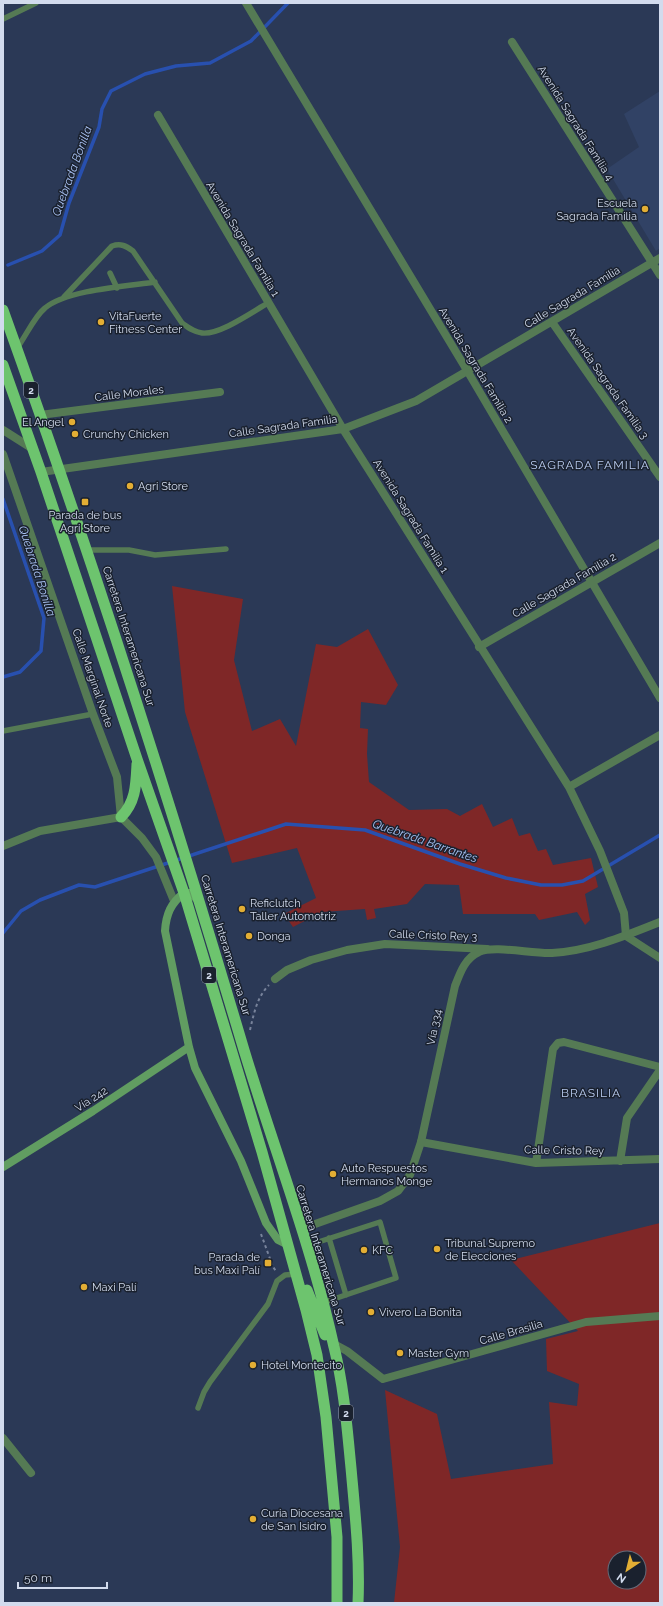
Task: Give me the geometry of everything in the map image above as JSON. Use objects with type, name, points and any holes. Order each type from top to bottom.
[{"type":"highway","name":"Carretera Interamericana Sur","points":[[3,310],[87,550],[201,903],[246,1054],[301,1229],[334,1344],[342,1383],[356,1520],[359,1575],[358,1603]]},
{"type":"highway","name":"2","points":[[3,365],[42,472],[137,759],[184,893],[270,1179],[296,1274],[317,1355],[326,1417],[337,1537],[337,1603]]},
{"type":"highway","points":[[122,817],[129,808],[135,790],[137,759]]},
{"type":"highway","points":[[270,1179],[281,1202],[301,1229],[292,1260]]},
{"type":"highway","points":[[296,1274],[305,1284],[342,1383]]},
{"type":"main road","points":[[201,903],[190,893],[184,893],[174,901],[165,919],[165,931],[189,1047],[195,1068],[241,1161],[266,1223],[278,1240],[288,1245]]},
{"type":"main road","name":"Vía 242","points":[[3,1167],[94,1111],[189,1047]]},
{"type":"street","name":"Avenida Sagrada Familia 2","points":[[246,3],[270,46],[468,372],[660,698]]},
{"type":"street","name":"Avenida Sagrada Familia 4","points":[[512,42],[660,275]]},
{"type":"street","name":"Avenida Sagrada Familia 1","points":[[158,115],[343,429],[479,647],[569,787],[600,850],[624,914],[626,936]]},
{"type":"street","name":"Calle Sagrada Familia","points":[[42,472],[60,471],[343,429],[416,401],[468,372],[660,258]]},
{"type":"street","name":"Avenida Sagrada Familia 3","points":[[552,322],[660,477]]},
{"type":"street","name":"Calle Morales","points":[[40,415],[220,392]]},
{"type":"street","points":[[3,430],[33,449]]},
{"type":"street","name":"Calle Marginal Norte","points":[[3,454],[93,714],[117,777],[122,817]]},
{"type":"street","name":"Calle Sagrada Familia 2","points":[[479,647],[660,543]]},
{"type":"street","points":[[569,787],[660,735]]},
{"type":"street","points":[[3,846],[40,831],[122,817],[142,838],[156,857],[174,901]]},
{"type":"street","points":[[488,949],[530,953],[552,953],[580,950],[626,936],[660,922]]},
{"type":"street","points":[[626,936],[660,958]]},
{"type":"street","name":"Calle Cristo Rey 3","points":[[275,979],[287,970],[311,960],[347,950],[385,944],[488,949]]},
{"type":"street","name":"Vía 334","points":[[301,1229],[363,1208],[398,1191],[410,1175],[421,1142],[455,986],[462,969],[470,958],[478,952],[488,949]]},
{"type":"street","points":[[536,1162],[553,1049],[558,1043],[564,1042],[660,1068],[627,1118],[620,1161]]},
{"type":"street","name":"Calle Cristo Rey","points":[[421,1142],[536,1162],[660,1159]]},
{"type":"street","name":"Calle Brasilia","points":[[334,1344],[347,1351],[383,1379],[586,1322],[660,1316]]},
{"type":"street","points":[[3,1438],[31,1473]]},
{"type":"lane","points":[[3,19],[36,3]]},
{"type":"lane","points":[[64,297],[112,246],[118,244],[124,245],[133,251],[182,323],[191,330],[203,333],[216,331],[268,303]]},
{"type":"lane","points":[[110,273],[117,288]]},
{"type":"lane","points":[[17,349],[44,309],[55,300],[64,297],[155,282]]},
{"type":"lane","points":[[87,550],[128,550],[155,554],[226,549]]},
{"type":"lane","points":[[3,731],[93,714]]},
{"type":"lane","points":[[306,1246],[380,1222],[396,1278],[322,1303]]},
{"type":"lane","points":[[329,1238],[346,1295]]},
{"type":"lane","points":[[198,1408],[210,1382],[268,1304],[277,1281],[284,1275],[296,1274]]},
{"type":"path","points":[[250,1032],[254,1010],[260,996],[275,979]]},
{"type":"path","points":[[260,1232],[273,1267],[281,1277]]},
{"type":"shaded area","name":"Escuela Sagrada Familia","points":[[660,91],[660,248],[656,251],[607,169],[639,147],[624,114]]},
{"type":"shaded area","points":[[172,586],[243,599],[234,660],[252,731],[280,719],[296,746],[316,644],[337,647],[368,629],[398,685],[386,705],[361,702],[360,728],[368,729],[367,754],[369,782],[409,810],[447,809],[460,816],[482,804],[493,827],[512,818],[519,836],[530,833],[538,851],[546,849],[553,865],[591,858],[598,887],[585,894],[590,920],[585,925],[577,912],[539,920],[535,914],[463,914],[459,885],[425,884],[407,904],[374,909],[376,918],[367,920],[365,909],[322,912],[293,927],[284,914],[316,898],[297,848],[232,863],[185,712]]},
{"type":"shaded area","points":[[660,1223],[660,1603],[394,1603],[400,1547],[385,1390],[437,1414],[451,1479],[553,1464],[549,1402],[577,1406],[579,1384],[547,1371],[546,1339],[578,1331],[511,1260]]},
{"type":"waterway","name":"Quebrada Bonilla","points":[[8,265],[42,251],[60,235],[69,203],[99,127],[102,109],[111,91],[145,74],[176,66],[210,63],[251,41],[288,3]]},
{"type":"waterway","name":"Quebrada Bonilla","points":[[3,499],[44,618],[41,651],[20,672],[3,677]]},
{"type":"waterway","name":"Quebrada Barrantes","points":[[3,933],[21,911],[40,900],[79,885],[95,887],[286,824],[365,830],[460,864],[506,878],[541,885],[562,885],[583,881],[660,835]]},
{"type":"place","name":"Escuela Sagrada Familia","points":[[645,209]]},
{"type":"place","name":"VitaFuerte Fitness Center","points":[[101,322]]},
{"type":"place","name":"El Angel","points":[[72,422]]},
{"type":"place","name":"Crunchy Chicken","points":[[75,434]]},
{"type":"place","name":"Agri Store","points":[[130,486]]},
{"type":"place","name":"Parada de bus Agri Store","points":[[85,502]]},
{"type":"place","name":"Reficlutch Taller Automotriz","points":[[242,909]]},
{"type":"place","name":"Donga","points":[[249,936]]},
{"type":"place","name":"Auto Respuestos Hermanos Monge","points":[[333,1174]]},
{"type":"place","name":"Tribunal Supremo de Elecciones","points":[[437,1249]]},
{"type":"place","name":"KFC","points":[[364,1250]]},
{"type":"place","name":"Parada de bus Maxi Palí","points":[[268,1263]]},
{"type":"place","name":"Maxi Palí","points":[[84,1287]]},
{"type":"place","name":"Vivero La Bonita","points":[[371,1312]]},
{"type":"place","name":"Master Gym","points":[[400,1353]]},
{"type":"place","name":"Hotel Montecito","points":[[253,1365]]},
{"type":"place","name":"Curia Diocesana de San Isidro","points":[[253,1519]]},
{"type":"district","name":"SAGRADA FAMILIA","points":[[590,465]]},
{"type":"district","name":"BRASILIA","points":[[591,1093]]}]
